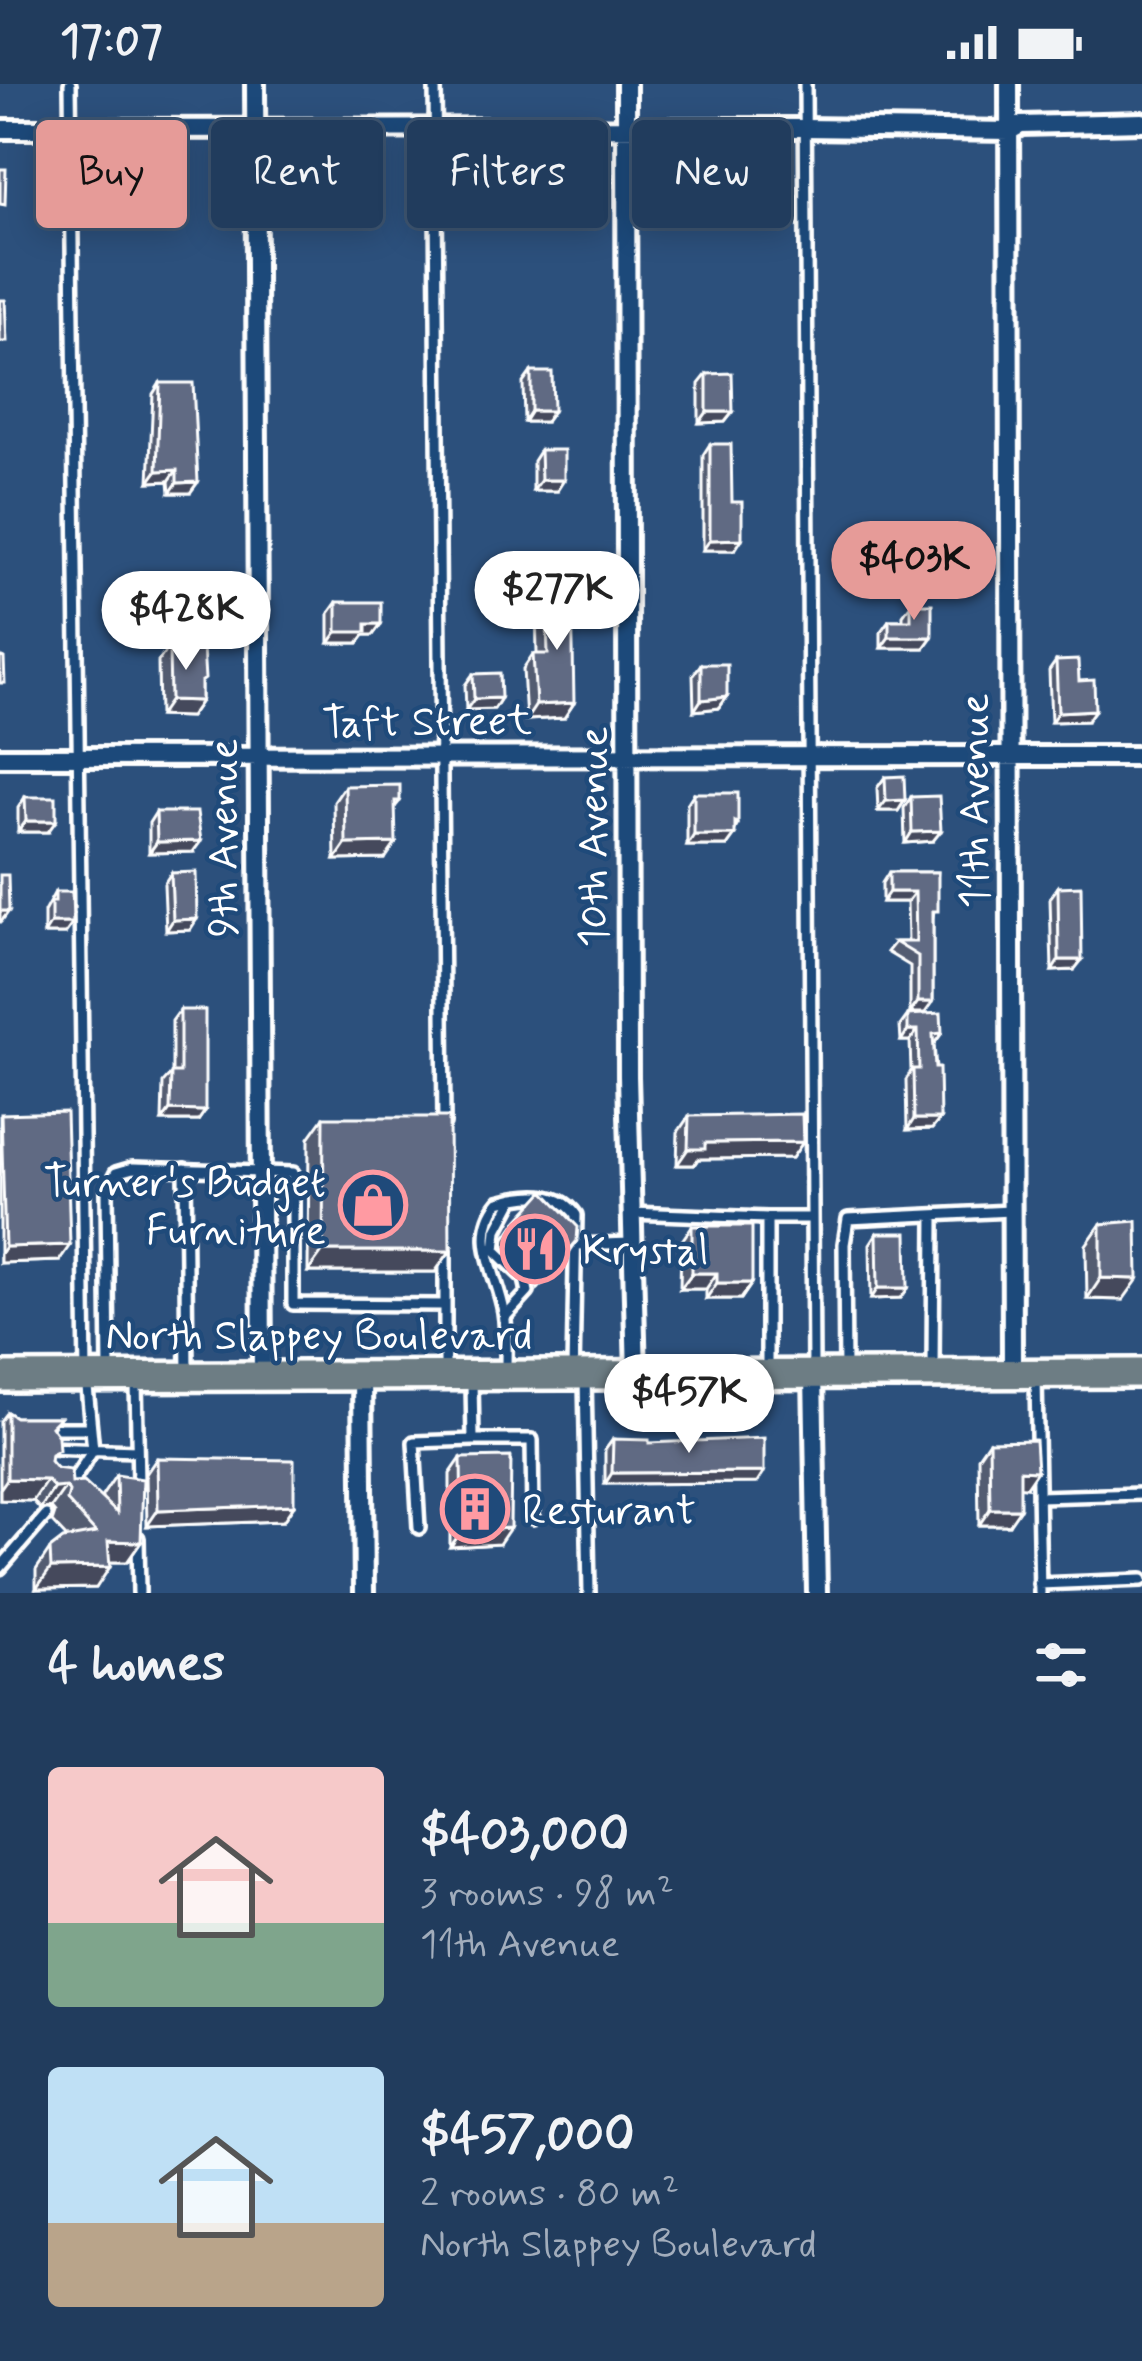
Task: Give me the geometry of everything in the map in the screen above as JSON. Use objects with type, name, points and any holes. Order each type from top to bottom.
[{"type":"main road","name":"North Slappey Boulevard","points":[[0,1377],[1142,1373]]},
{"type":"street","name":"9th Avenue","points":[[255,84],[255,120]]},
{"type":"street","name":"10th Avenue","points":[[626,84],[630,1213],[636,1375]]},
{"type":"street","name":"11th Avenue","points":[[1009,84],[1011,1211],[1024,1374]]},
{"type":"street","points":[[608,128],[1010,131],[1021,125],[1142,122]]},
{"type":"street","points":[[0,129],[36,129]]},
{"type":"street","name":"9th Avenue","points":[[255,228],[262,1376]]},
{"type":"street","name":"Taft Street","points":[[0,757],[1142,756]]},
{"type":"street","points":[[813,1374],[818,1593]]},
{"type":"street","points":[[362,1376],[364,1593]]},
{"type":"lane","points":[[70,84],[70,120]]},
{"type":"lane","points":[[436,84],[436,120]]},
{"type":"lane","points":[[805,84],[813,1374]]},
{"type":"lane","points":[[71,228],[78,757],[110,1377],[137,1451],[138,1498]]},
{"type":"lane","points":[[437,228],[445,1138]]},
{"type":"lane","points":[[63,1497],[93,1450],[91,1428],[110,1377],[107,1191],[116,1173],[133,1168],[293,1173],[293,1304],[445,1305]]},
{"type":"lane","points":[[185,1169],[187,1377]]},
{"type":"lane","points":[[506,1375],[505,1317],[488,1258],[487,1226],[494,1208],[514,1198],[553,1197],[568,1203],[576,1215],[589,1593]]},
{"type":"lane","points":[[505,1317],[528,1292],[525,1279],[495,1250],[497,1230],[514,1198]]},
{"type":"lane","points":[[845,1374],[848,1219],[1011,1211]]},
{"type":"lane","points":[[630,1213],[812,1218]]},
{"type":"lane","points":[[933,1374],[934,1215]]},
{"type":"lane","points":[[767,1218],[767,1375]]},
{"type":"lane","points":[[445,1233],[445,1305],[473,1440]]},
{"type":"lane","points":[[577,1245],[631,1243]]},
{"type":"lane","points":[[1024,1374],[1038,1497],[1040,1589],[1142,1580]]},
{"type":"lane","points":[[23,1429],[91,1428]]},
{"type":"lane","points":[[419,1528],[414,1442],[532,1440],[533,1518]]},
{"type":"lane","points":[[44,1448],[137,1451]]},
{"type":"lane","points":[[60,1478],[76,1477]]},
{"type":"lane","points":[[1038,1497],[1142,1494]]},
{"type":"lane","points":[[0,1568],[46,1515]]},
{"type":"lane","points":[[138,1522],[140,1593]]},
{"type":"building","points":[[0,169],[6,169],[5,205],[0,204]]},
{"type":"building","points":[[0,300],[5,300],[7,342],[0,342]]},
{"type":"building","points":[[531,372],[552,372],[553,411],[531,411]]},
{"type":"building","points":[[732,373],[733,412],[707,412],[707,374]]},
{"type":"building","points":[[160,383],[193,383],[198,482],[177,483],[177,470],[157,471]]},
{"type":"building","points":[[710,444],[731,444],[732,502],[742,502],[742,539],[710,540]]},
{"type":"building","points":[[540,450],[564,450],[564,480],[541,480]]},
{"type":"building","points":[[546,590],[572,590],[574,703],[536,705],[533,654],[548,654]]},
{"type":"building","points":[[188,592],[189,619],[161,619],[160,593]]},
{"type":"building","points":[[337,602],[381,602],[381,624],[366,624],[366,632],[337,632]]},
{"type":"building","points":[[911,604],[932,604],[932,637],[889,637],[889,620],[911,620]]},
{"type":"building","points":[[169,646],[203,647],[201,701],[170,700]]},
{"type":"building","points":[[0,656],[4,658],[5,683],[0,683]]},
{"type":"building","points":[[1078,660],[1079,681],[1094,680],[1095,710],[1058,712],[1056,661]]},
{"type":"building","points":[[701,664],[727,664],[727,697],[701,700]]},
{"type":"building","points":[[500,673],[501,698],[474,699],[473,674]]},
{"type":"building","points":[[904,776],[905,800],[886,801],[885,777]]},
{"type":"building","points":[[400,785],[400,801],[395,801],[396,843],[346,844],[345,786]]},
{"type":"building","points":[[694,793],[738,793],[735,835],[694,835]]},
{"type":"building","points":[[939,796],[941,831],[912,832],[911,797]]},
{"type":"building","points":[[25,797],[56,797],[56,821],[26,821]]},
{"type":"building","points":[[156,812],[197,812],[201,841],[157,842]]},
{"type":"building","points":[[196,872],[197,919],[173,920],[171,873]]},
{"type":"building","points":[[889,872],[938,872],[933,1002],[918,1002],[918,956],[895,942],[916,942],[915,892],[889,892]]},
{"type":"building","points":[[0,875],[8,875],[9,911],[0,911]]},
{"type":"building","points":[[1081,886],[1082,960],[1059,960],[1058,887]]},
{"type":"building","points":[[55,892],[72,892],[73,923],[51,923]]},
{"type":"building","points":[[180,1010],[205,1010],[205,1111],[170,1110],[171,1073],[180,1073]]},
{"type":"building","points":[[941,1013],[942,1033],[933,1034],[940,1119],[914,1119],[918,1030],[908,1030],[908,1015]]},
{"type":"building","points":[[66,1112],[70,1245],[5,1247],[1,1114]]},
{"type":"building","points":[[802,1114],[803,1142],[705,1143],[705,1149],[688,1149],[689,1116]]},
{"type":"building","name":"Turner's Budget Furniture","points":[[324,1117],[449,1117],[450,1251],[323,1251]]},
{"type":"building","points":[[544,1191],[578,1227],[577,1241],[549,1273],[542,1257],[516,1231],[516,1222]]},
{"type":"building","points":[[1137,1221],[1138,1279],[1101,1278],[1101,1224]]},
{"type":"building","points":[[692,1226],[752,1226],[752,1283],[717,1283],[717,1273],[692,1273]]},
{"type":"building","points":[[877,1233],[907,1233],[908,1288],[878,1288]]},
{"type":"building","points":[[7,1412],[15,1417],[60,1417],[51,1426],[59,1450],[51,1454],[50,1461],[56,1468],[71,1470],[72,1483],[84,1482],[117,1513],[116,1475],[143,1479],[141,1542],[108,1541],[110,1567],[51,1568],[50,1549],[63,1539],[96,1533],[67,1501],[66,1487],[54,1488],[47,1480],[7,1479]]},
{"type":"building","points":[[764,1438],[764,1472],[612,1473],[613,1439],[649,1443]]},
{"type":"building","points":[[1035,1440],[1037,1471],[1020,1470],[1020,1509],[990,1509],[989,1441]]},
{"type":"building","name":"Resturant","points":[[511,1457],[510,1528],[462,1531],[461,1458]]},
{"type":"building","points":[[157,1458],[294,1460],[294,1505],[158,1510]]},
{"type":"place","name":"Turner's Budget Furniture","points":[[373,1205]]},
{"type":"place","name":"Krystal","points":[[535,1249]]},
{"type":"place","name":"Resturant","points":[[475,1509]]}]
